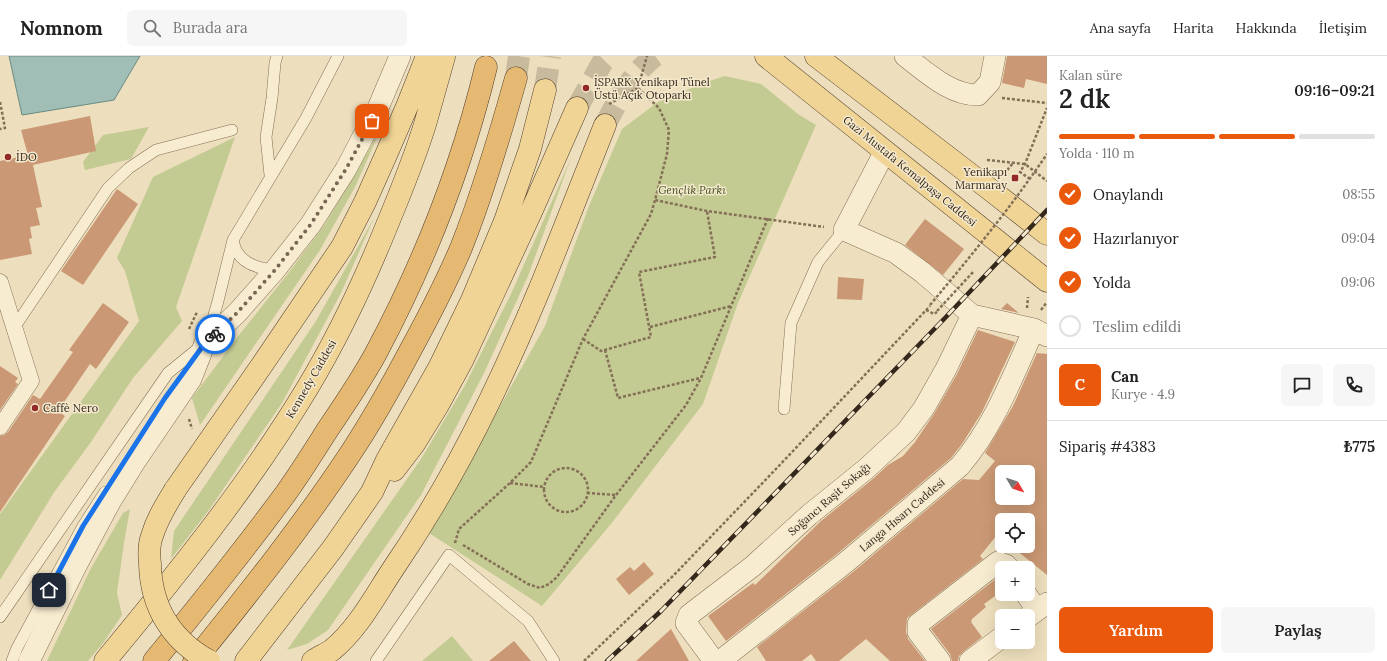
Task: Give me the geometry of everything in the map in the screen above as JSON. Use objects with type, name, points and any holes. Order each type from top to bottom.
[{"type":"highway","points":[[154,661],[214,588],[286,492],[344,405],[375,354],[412,281],[454,178],[476,107],[486,67]]},
{"type":"highway","points":[[194,661],[308,516],[353,449],[391,387],[427,320],[460,249],[483,188],[516,78]]},
{"type":"main road","points":[[209,661],[186,645],[173,632],[160,610],[150,581],[151,537],[160,514],[175,490],[342,247],[435,56]]},
{"type":"main road","name":"Kennedy Caddesi","points":[[105,661],[195,550],[257,466],[308,387],[344,321],[375,254],[426,123],[435,56]]},
{"type":"main road","points":[[816,56],[1047,234]]},
{"type":"main road","name":"Gazi Mustafa Kemalpaşa Caddesi","points":[[766,58],[1047,281]]},
{"type":"main road","points":[[246,661],[333,548],[372,492],[387,460],[439,368],[472,300],[505,221],[530,149],[545,90]]},
{"type":"main road","points":[[372,492],[394,470],[414,444],[438,406],[463,359],[532,210],[577,108]]},
{"type":"main road","points":[[313,661],[331,651],[343,639],[361,616],[417,534],[451,476],[489,402],[529,314],[606,115]]},
{"type":"street","points":[[29,661],[76,566],[110,502],[136,460],[191,379],[205,343],[237,313],[275,270],[311,224],[346,169],[378,108],[400,56]]},
{"type":"street","points":[[905,56],[939,81],[966,95],[978,95],[990,82],[995,56]]},
{"type":"street","points":[[885,151],[844,230],[896,253],[922,272],[972,314],[1040,332]]},
{"type":"street","points":[[0,282],[31,381],[0,427]]},
{"type":"street","name":"Soğancı Raşit Sokağı","points":[[721,660],[686,623],[689,615],[753,566],[809,515],[866,469],[906,432],[924,408],[946,369],[972,314]]},
{"type":"street","name":"Langa Hısarı Caddesi","points":[[721,660],[845,564],[960,466],[973,450],[998,409],[1040,332]]},
{"type":"street","points":[[940,661],[918,632],[918,624],[995,564]]},
{"type":"street","points":[[970,661],[995,642]]},
{"type":"lane","points":[[270,175],[266,137],[277,56]]},
{"type":"lane","points":[[12,661],[16,648],[83,526],[165,398],[205,343],[218,301],[233,240],[270,175],[306,118],[338,56]]},
{"type":"lane","points":[[14,328],[108,188],[129,168],[156,150],[232,130]]},
{"type":"lane","points":[[784,409],[791,323],[818,262],[844,230]]},
{"type":"lane","points":[[233,240],[237,253],[245,260],[257,267],[275,270]]},
{"type":"lane","points":[[0,617],[168,373],[205,343]]},
{"type":"lane","points":[[376,661],[449,554],[528,621],[554,661]]},
{"type":"path","points":[[606,115],[638,88],[647,56]]},
{"type":"path","points":[[449,554],[457,541],[459,529],[531,462],[583,338],[651,214],[663,175],[669,130],[658,108],[638,88]]},
{"type":"path","points":[[978,95],[1047,103]]},
{"type":"path","points":[[0,102],[5,128],[0,130]]},
{"type":"path","points":[[1030,179],[1020,172],[1025,164],[1047,108]]},
{"type":"path","points":[[584,661],[674,575],[926,310],[971,256],[1030,179],[1047,154]]},
{"type":"path","points":[[987,160],[1025,164],[1047,181]]},
{"type":"path","points":[[1004,174],[1013,163]]},
{"type":"path","points":[[656,200],[707,211],[768,218],[844,230]]},
{"type":"path","points":[[583,338],[601,351],[651,337],[639,272],[715,257],[707,211]]},
{"type":"path","points":[[462,544],[528,584],[540,588],[549,584],[557,576],[616,495],[686,405],[701,378],[768,218]]},
{"type":"path","points":[[926,310],[934,314],[937,312],[974,271]]},
{"type":"path","points":[[1027,309],[1028,298]]},
{"type":"path","points":[[1042,308],[1047,302]]},
{"type":"path","points":[[650,328],[732,306]]},
{"type":"path","points":[[606,350],[618,398],[701,378]]},
{"type":"path","points":[[174,404],[187,412],[200,454]]},
{"type":"path","points":[[563,468],[569,468],[581,474],[585,479],[587,493],[585,501],[580,506],[574,510],[566,512],[559,511],[547,502],[544,494],[544,487],[551,474],[563,468]]},
{"type":"path","points":[[510,483],[544,487]]},
{"type":"path","points":[[587,493],[616,495]]},
{"type":"green space","name":"Gençlik Parkı","points":[[725,76],[761,84],[798,114],[816,125],[738,303],[703,404],[611,524],[542,606],[429,533],[545,326],[589,206],[622,129],[658,102],[706,82]]},
{"type":"green space","points":[[149,127],[131,159],[85,170],[83,162],[103,135]]},
{"type":"green space","points":[[380,131],[355,187],[320,250],[200,425],[192,398],[325,224]]},
{"type":"green space","points":[[235,137],[176,307],[182,321],[133,378],[91,442],[55,491],[0,580],[0,514],[139,321],[125,271],[117,258],[153,177]]},
{"type":"green space","points":[[571,158],[528,276],[484,373],[421,495],[328,630],[307,644],[287,650],[421,459],[464,387],[511,294]]},
{"type":"green space","points":[[374,218],[341,293],[282,403],[209,510],[171,559],[174,531],[316,321]]},
{"type":"green space","points":[[130,509],[117,593],[122,615],[104,642],[88,661],[47,661],[90,570],[123,513]]},
{"type":"green space","points":[[452,636],[473,661],[422,661]]},
{"type":"water","points":[[9,56],[140,56],[114,100],[22,115]]},
{"type":"building","points":[[1007,56],[1047,56],[1047,84],[1026,79],[1024,88],[1002,83]]},
{"type":"building","points":[[90,116],[96,151],[33,165],[42,207],[36,208],[40,225],[30,227],[32,238],[29,239],[32,254],[0,260],[0,161],[28,155],[21,130]]},
{"type":"building","points":[[117,189],[138,204],[83,285],[61,271]]},
{"type":"building","points":[[925,219],[964,249],[943,275],[905,245]]},
{"type":"building","points":[[838,277],[864,279],[862,300],[837,299]]},
{"type":"building","points":[[103,303],[129,322],[96,369],[90,364],[58,411],[65,416],[0,512],[0,436],[8,432],[33,395],[40,399],[73,352],[69,350]]},
{"type":"building","points":[[1007,303],[1019,313],[1001,309]]},
{"type":"building","points":[[978,330],[1015,342],[982,412],[962,444],[951,458],[837,554],[726,641],[708,616],[753,583],[755,585],[821,521],[888,465],[903,456],[915,442],[934,414],[957,374]]},
{"type":"building","points":[[1037,353],[1047,354],[1047,575],[1035,565],[1035,561],[1030,561],[1020,553],[1035,553],[1035,513],[995,513],[995,537],[980,556],[983,559],[907,618],[906,632],[908,639],[925,661],[890,661],[866,639],[839,661],[816,661],[811,654],[802,661],[766,661],[757,647],[853,572],[963,479],[979,480],[995,461],[985,453],[1013,406]]},
{"type":"building","points":[[0,366],[18,378],[15,382],[18,384],[0,410]]},
{"type":"building","points":[[644,562],[654,574],[629,595],[616,579],[630,567],[634,571]]},
{"type":"building","points":[[995,580],[995,596],[984,604],[986,607],[971,620],[982,637],[959,656],[958,661],[952,661],[950,654],[931,629]]},
{"type":"building","points":[[671,629],[689,661],[636,661]]},
{"type":"building","points":[[514,641],[531,661],[489,661]]},
{"type":"tunnel","points":[[516,78],[519,56]]},
{"type":"tunnel","points":[[545,90],[550,56]]},
{"type":"tunnel","points":[[577,108],[602,63],[609,56]]},
{"type":"tunnel","points":[[605,125],[620,97],[632,79],[639,70],[655,56]]},
{"type":"railway","points":[[607,661],[661,611],[945,318],[1047,210]]},
{"type":"way so far","points":[[215,334],[237,313],[275,270],[311,224],[346,169],[372,121]]},
{"type":"place","name":"İSPARK Yenikapı Tünel Üstü Açık Otoparkı","points":[[586,88]]},
{"type":"place","name":"İDO","points":[[8,157]]},
{"type":"place","name":"Yenikapı Marmaray","points":[[1015,178]]},
{"type":"place","name":"Caffè Nero","points":[[35,408]]},
{"type":"route","points":[[49,590],[83,526],[165,398],[205,343],[215,334]]}]
